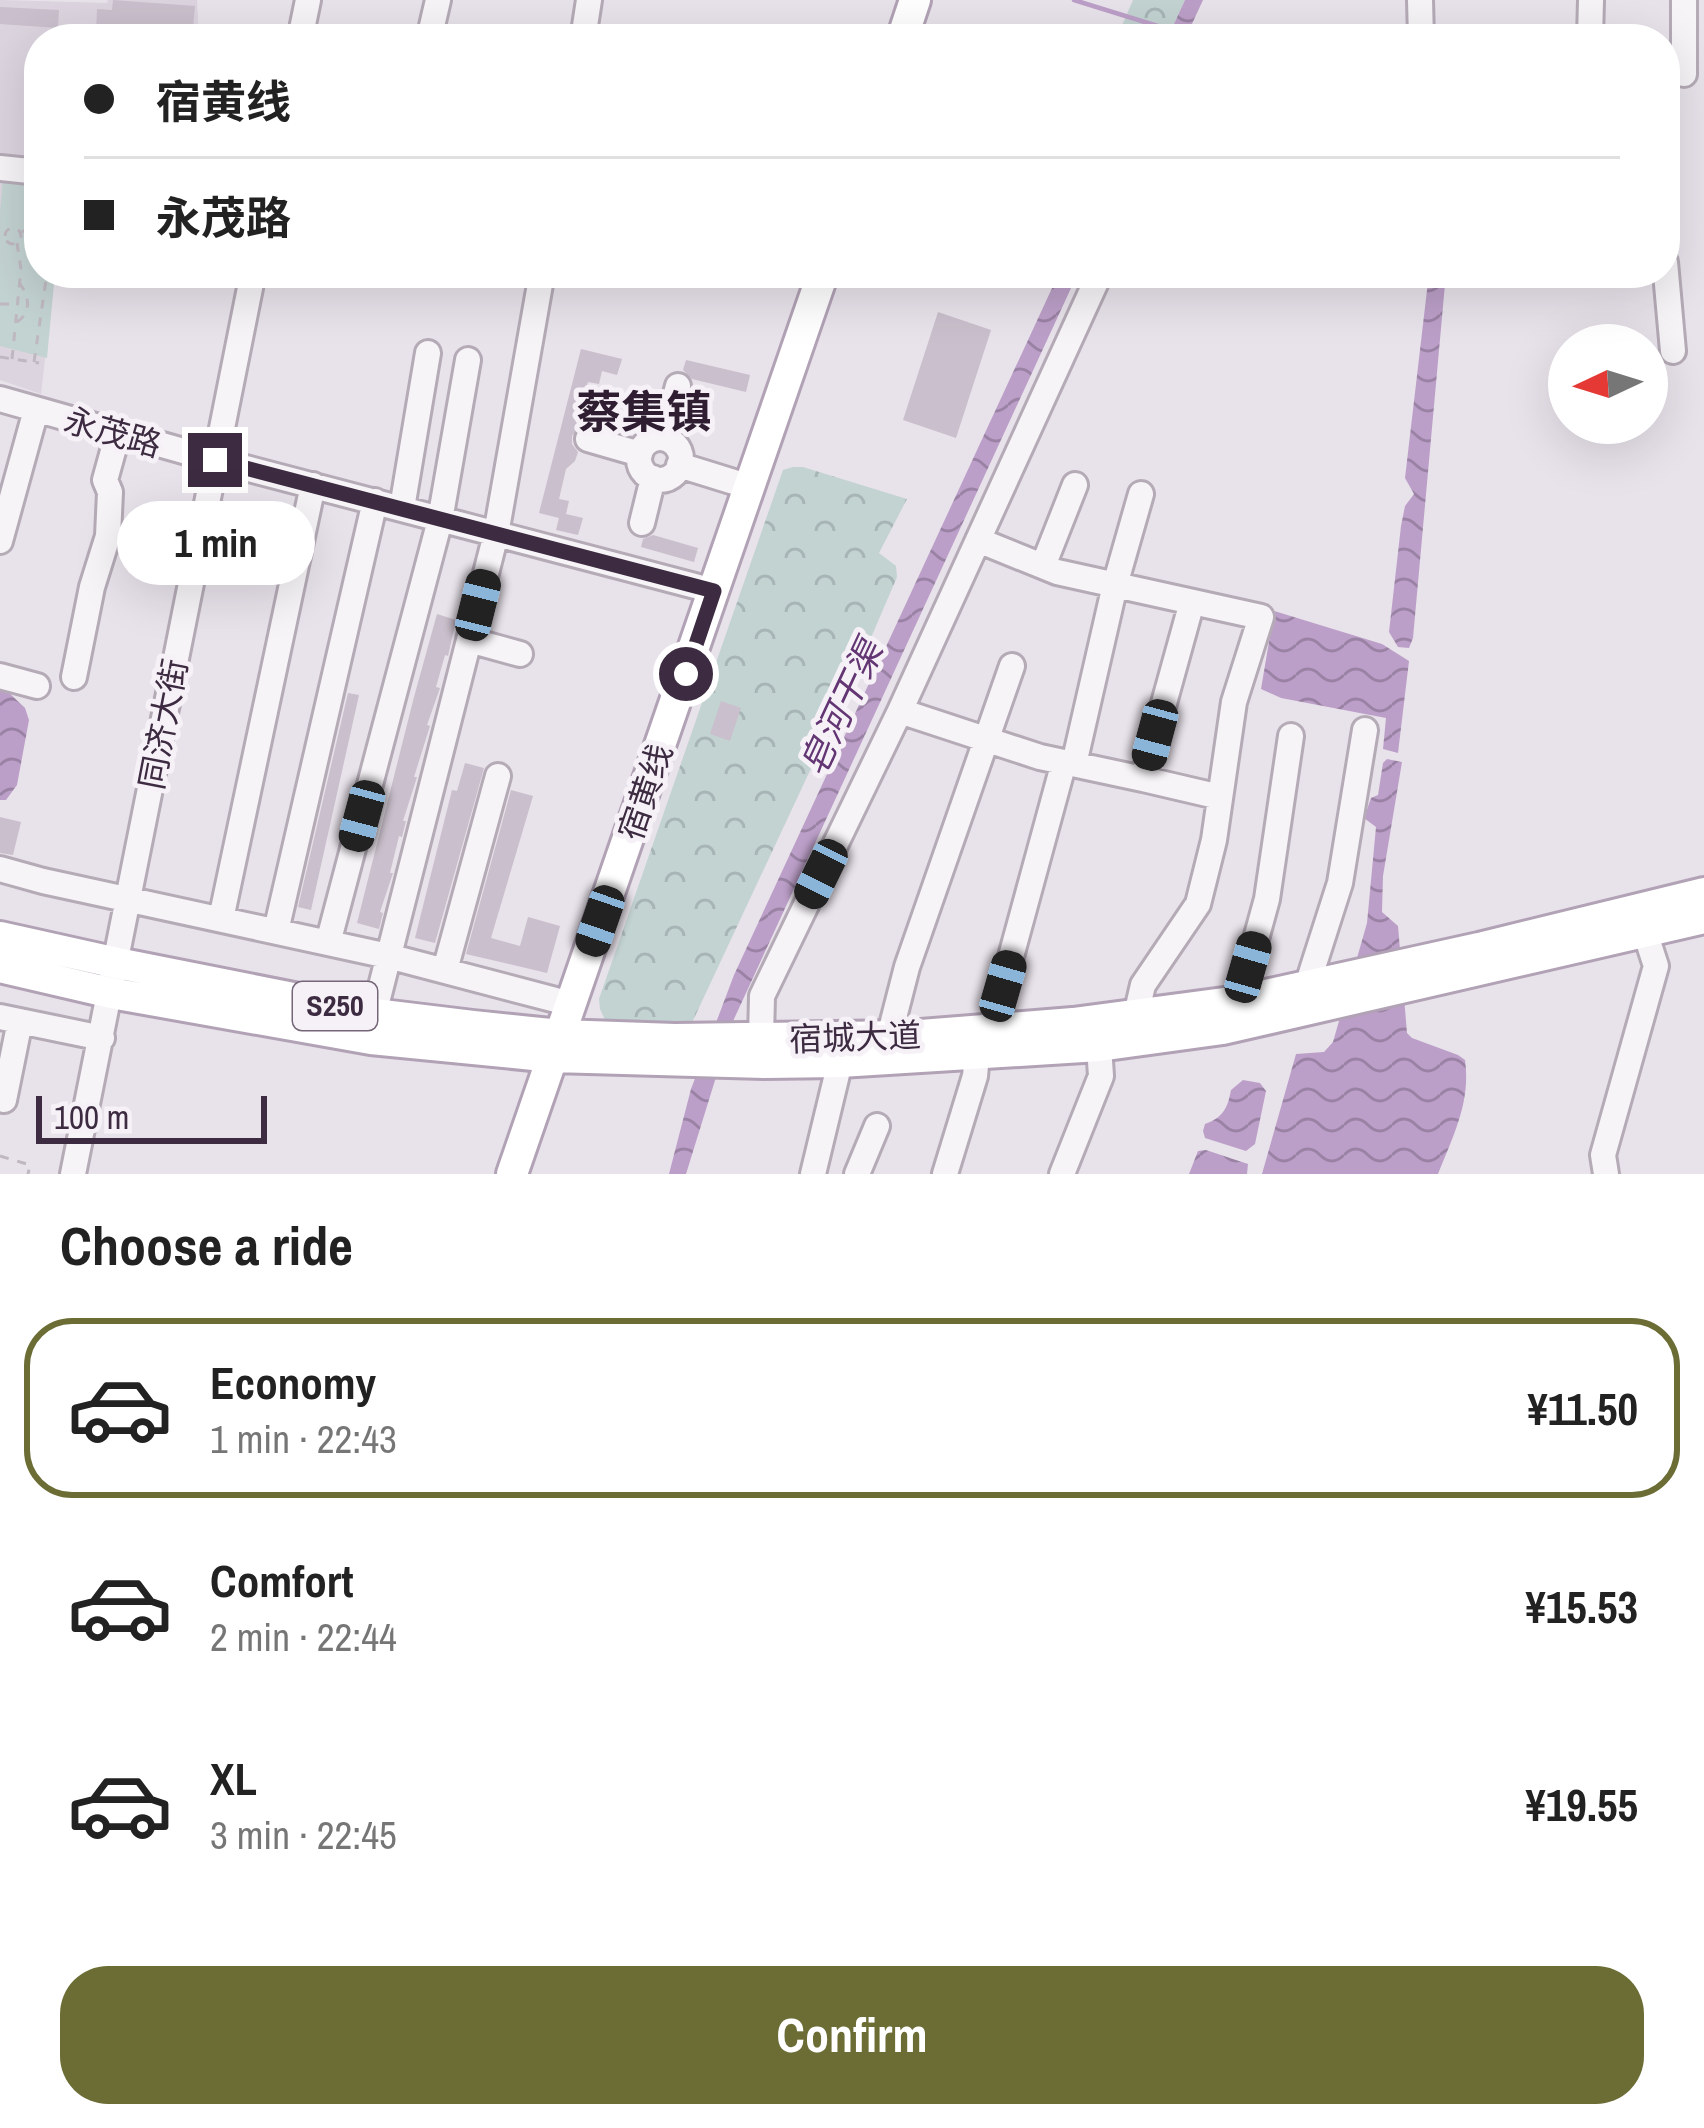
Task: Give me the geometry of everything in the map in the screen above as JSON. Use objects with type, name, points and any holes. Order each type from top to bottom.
[{"type":"main road","name":"宿黄线","points":[[512,1174],[750,487],[813,288]]},
{"type":"main road","name":"宿城大道","points":[[762,1051],[840,1062],[1239,1001],[1704,893]]},
{"type":"main road","name":"宿城大道","points":[[0,937],[114,978],[371,1039],[762,1051],[889,1037],[1099,1046],[1223,1029],[1704,918]]},
{"type":"main road","name":"宿城大道","points":[[0,968],[114,978],[374,1014],[556,1046]]},
{"type":"street","points":[[1684,0],[1684,74]]},
{"type":"street","name":"同济大街","points":[[73,1174],[250,288]]},
{"type":"street","points":[[374,1014],[496,534],[539,288]]},
{"type":"street","points":[[762,1051],[762,996],[900,711],[1093,288]]},
{"type":"street","points":[[1667,288],[1673,352]]},
{"type":"street","points":[[402,508],[428,353]]},
{"type":"street","points":[[328,943],[440,520],[468,360]]},
{"type":"street","points":[[664,438],[678,386]]},
{"type":"street","name":"永茂路","points":[[0,399],[714,591]]},
{"type":"street","points":[[0,541],[37,410]]},
{"type":"street","points":[[74,677],[108,536],[110,492],[105,481],[118,433]]},
{"type":"street","points":[[664,438],[676,447],[679,466],[671,476],[653,478],[643,470],[640,454],[651,440],[664,438]]},
{"type":"street","points":[[588,439],[640,454]]},
{"type":"street","points":[[679,466],[750,487]]},
{"type":"street","points":[[643,523],[653,478]]},
{"type":"street","points":[[220,919],[313,485]]},
{"type":"street","points":[[1043,566],[1075,485]]},
{"type":"street","points":[[946,1174],[1069,763],[1142,494]]},
{"type":"street","points":[[276,931],[375,502]]},
{"type":"street","points":[[978,540],[1043,566],[1261,617],[1234,702],[1214,840],[1198,904],[1142,985],[1136,1015]]},
{"type":"street","points":[[1143,779],[1192,602]]},
{"type":"street","points":[[469,640],[520,654]]},
{"type":"street","points":[[889,1037],[908,967],[1012,665]]},
{"type":"street","points":[[0,676],[37,686]]},
{"type":"street","points":[[900,711],[1069,763],[1220,797]]},
{"type":"street","points":[[1307,986],[1340,883],[1365,730]]},
{"type":"street","points":[[1239,1001],[1267,899],[1291,736]]},
{"type":"street","points":[[445,970],[498,776]]},
{"type":"street","points":[[0,869],[388,956],[571,1004]]},
{"type":"street","points":[[1606,1174],[1603,1155],[1656,966],[1645,932]]},
{"type":"street","points":[[4,1100],[10,1019],[102,1039]]},
{"type":"street","points":[[1062,1174],[1101,1076],[1099,1046]]},
{"type":"street","points":[[813,1174],[840,1062]]},
{"type":"street","points":[[857,1174],[877,1126]]},
{"type":"path","points":[[16,243],[2,236],[11,227],[20,233]]},
{"type":"path","points":[[12,358],[21,269],[16,243],[24,231]]},
{"type":"path","points":[[15,323],[28,306],[20,283]]},
{"type":"path","points":[[0,357],[37,362],[45,288]]},
{"type":"path","points":[[0,304],[17,304]]},
{"type":"path","points":[[0,1156],[30,1165],[28,1174]]},
{"type":"shaded area","points":[[0,0],[197,0],[198,24],[24,24],[24,288],[53,288],[41,394],[0,380]]},
{"type":"green space","points":[[1133,0],[1185,0],[1174,24],[1123,24]]},
{"type":"green space","points":[[3,179],[24,181],[24,288],[54,288],[47,358],[0,346]]},
{"type":"green space","points":[[793,467],[907,499],[879,553],[896,566],[897,577],[690,1027],[606,1022],[599,999],[783,470]]},
{"type":"water","points":[[1185,0],[1203,0],[1192,24],[1174,24]]},
{"type":"water","points":[[1052,288],[1071,288],[734,1019],[686,1174],[669,1174],[691,1089],[734,975]]},
{"type":"water","points":[[1427,288],[1445,288],[1409,648],[1398,647],[1389,632],[1401,526],[1405,506],[1414,494],[1405,478]]},
{"type":"water","points":[[1271,610],[1382,644],[1409,661],[1398,753],[1383,749],[1386,718],[1281,698],[1261,689]]},
{"type":"water","points":[[0,689],[25,708],[29,720],[17,785],[6,800],[0,800]]},
{"type":"water","points":[[1387,759],[1402,762],[1383,876],[1382,912],[1398,926],[1407,1033],[1465,1060],[1459,1118],[1438,1174],[1262,1174],[1296,1054],[1324,1052],[1333,1042],[1367,923],[1376,827],[1364,818],[1371,798],[1378,795]]},
{"type":"water","points":[[1243,1080],[1260,1083],[1266,1091],[1255,1144],[1246,1151],[1205,1138],[1203,1131],[1205,1124],[1224,1111],[1231,1090]]},
{"type":"water","points":[[1198,1151],[1248,1164],[1247,1174],[1189,1174]]},
{"type":"building","points":[[113,0],[195,6],[193,24],[96,24],[97,9],[112,10]]},
{"type":"building","points":[[0,7],[59,10],[58,24],[0,24]]},
{"type":"building","points":[[938,312],[991,330],[956,438],[903,420]]},
{"type":"building","points":[[581,349],[622,359],[617,375],[602,371],[599,384],[588,382],[579,418],[582,424],[572,436],[578,452],[566,469],[559,499],[569,501],[566,514],[583,518],[578,535],[556,530],[559,518],[539,513]]},
{"type":"building","points":[[686,360],[750,375],[746,392],[692,379],[683,370]]},
{"type":"building","points":[[653,535],[698,548],[694,562],[641,547],[643,539]]},
{"type":"building","points":[[437,614],[456,620],[379,929],[357,923]]},
{"type":"building","points":[[348,693],[359,695],[311,910],[298,907]]},
{"type":"building","points":[[721,701],[741,708],[730,741],[710,734]]},
{"type":"building","points":[[465,763],[484,768],[435,943],[415,938],[452,790],[457,791]]},
{"type":"building","points":[[511,790],[533,796],[491,938],[520,946],[528,917],[560,926],[547,973],[466,954]]},
{"type":"building","points":[[0,817],[21,822],[13,855],[0,853]]},
{"type":"waterway","points":[[1074,0],[1151,24]]},
{"type":"district","name":"蔡集镇","points":[[644,412]]},
{"type":"route","points":[[215,460],[714,591],[686,674]]},
{"type":"water label","name":"皂河干渠","points":[[841,708]]}]
